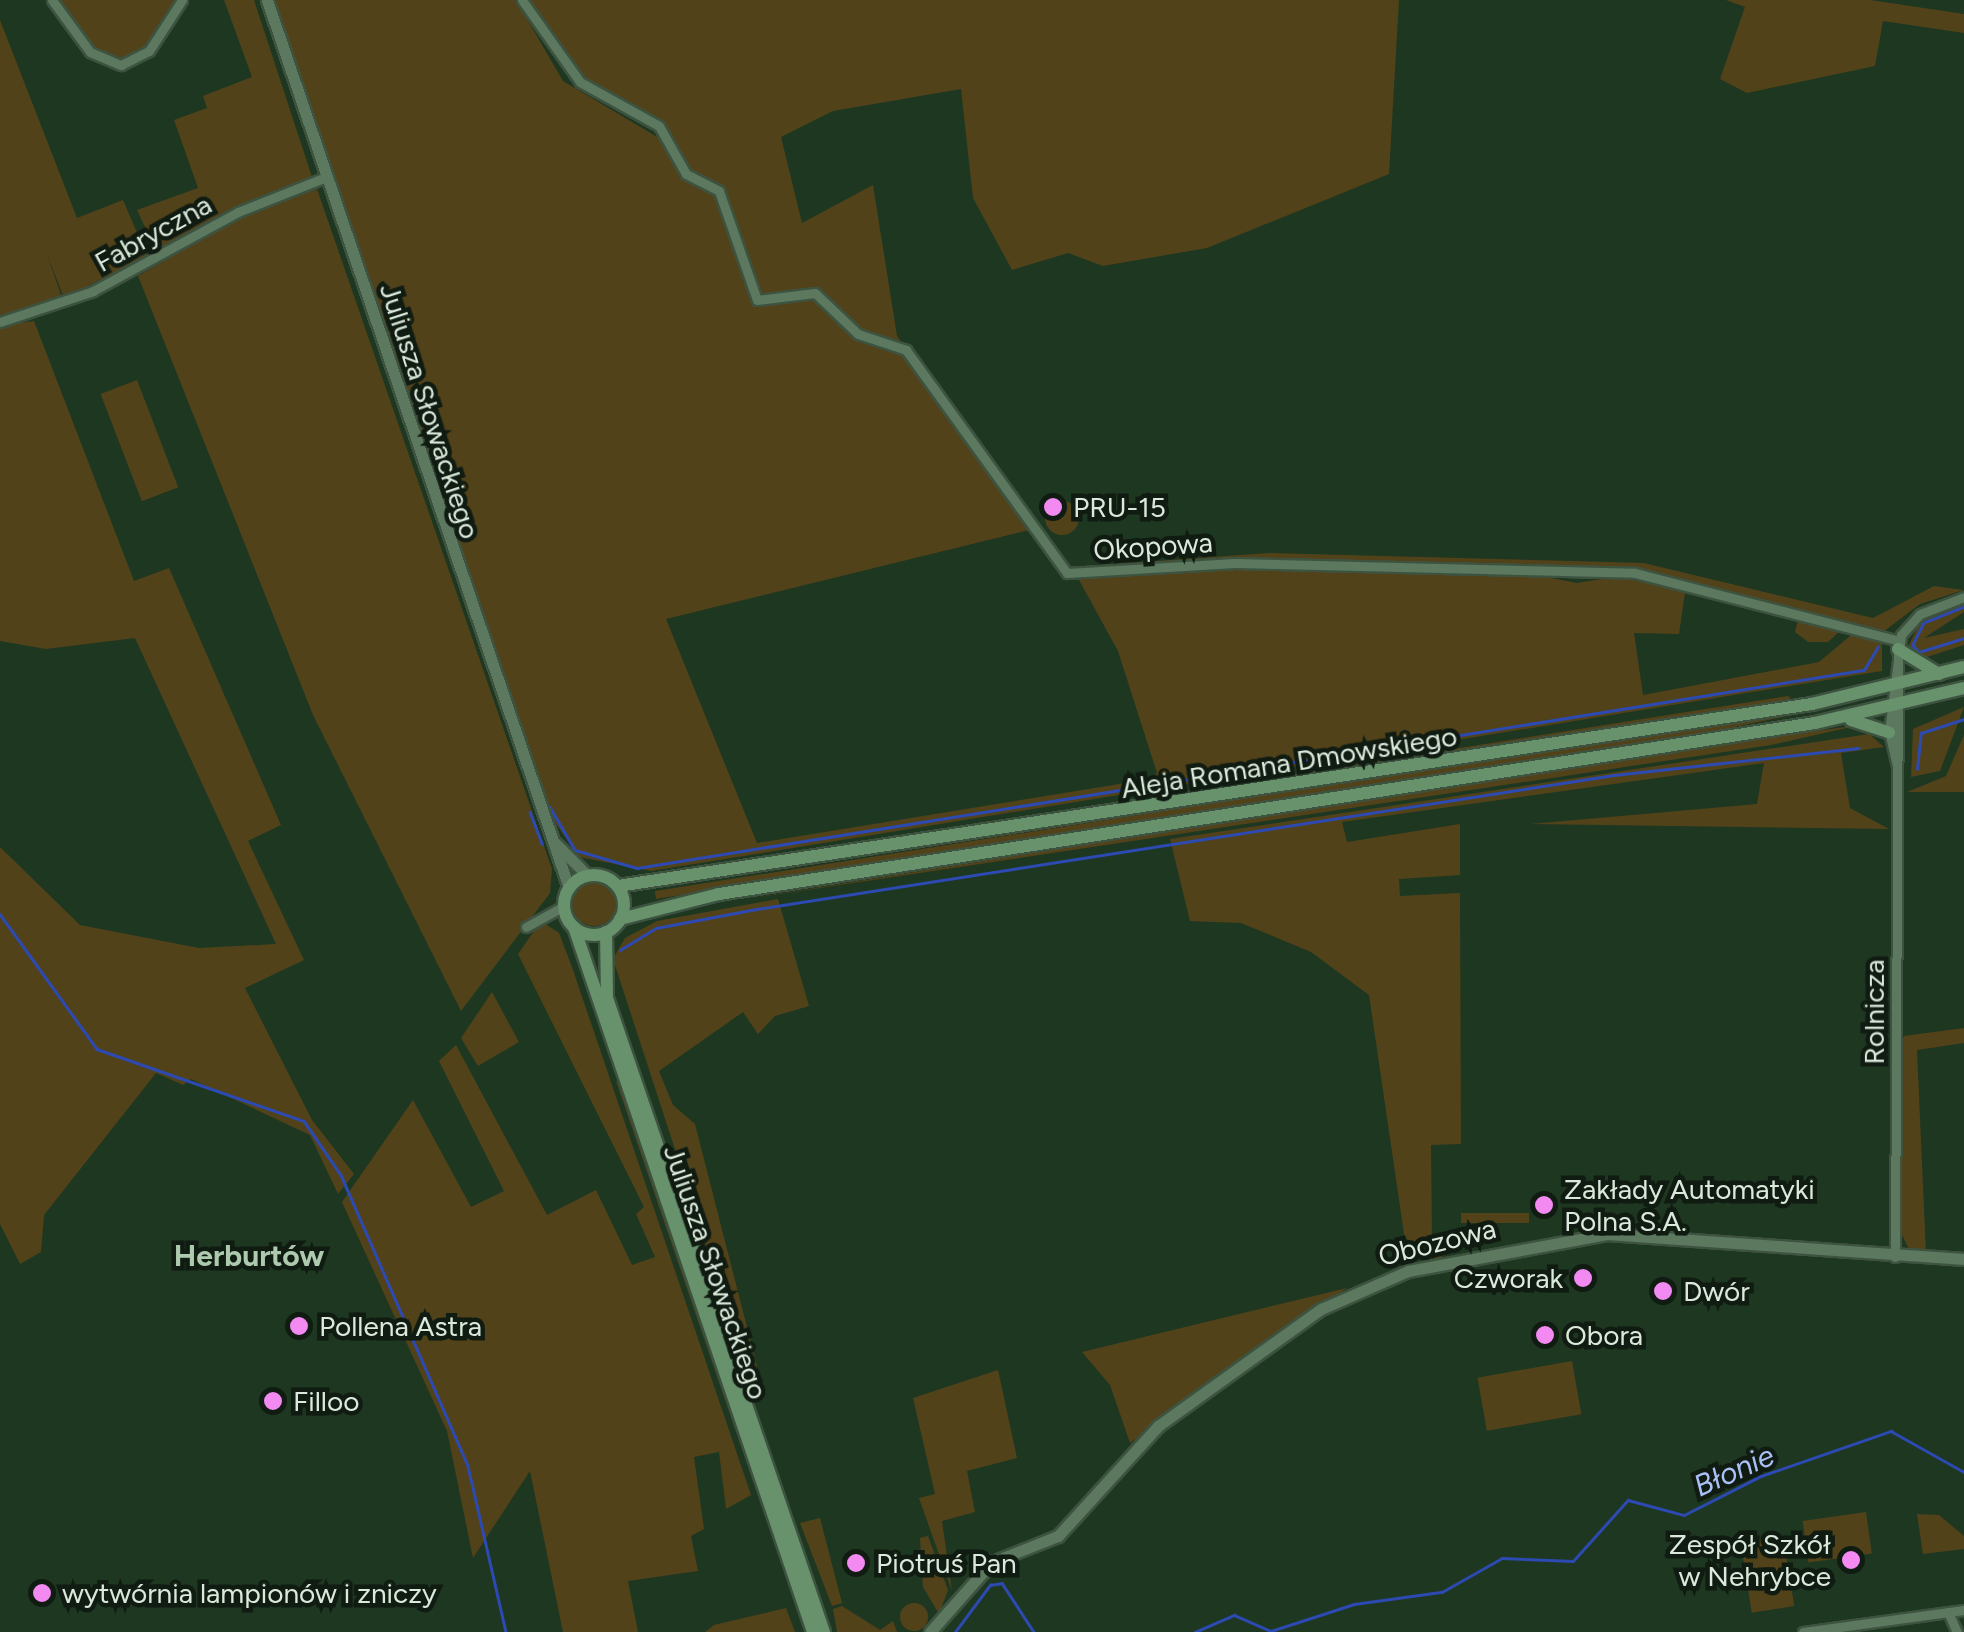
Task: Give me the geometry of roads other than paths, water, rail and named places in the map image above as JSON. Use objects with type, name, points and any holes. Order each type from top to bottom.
[{"type":"main road","points":[[1898,648],[1941,675]]},
{"type":"main road","name":"Aleja Romana Dmowskiego","points":[[618,886],[1897,688],[1964,666]]},
{"type":"main road","name":"Aleja Romana Dmowskiego","points":[[620,919],[705,896],[1834,719],[1964,688]]},
{"type":"main road","points":[[1834,719],[1889,732]]},
{"type":"main road","points":[[587,875],[618,886],[620,919],[606,932],[574,927],[564,906],[569,888],[587,875]]},
{"type":"main road","name":"Juliusza Słowackiego","points":[[574,927],[813,1632]]},
{"type":"main road","name":"Juliusza Słowackiego","points":[[606,932],[606,998],[824,1632]]},
{"type":"street","points":[[52,0],[90,52],[121,65],[150,51],[182,0]]},
{"type":"street","name":"Juliusza Słowackiego","points":[[267,0],[569,888]]},
{"type":"street","name":"Okopowa","points":[[522,0],[580,82],[659,126],[686,174],[720,191],[757,300],[815,292],[858,334],[906,350],[1066,573],[1291,563],[1635,573],[1898,648]]},
{"type":"street","name":"Fabryczna","points":[[0,322],[93,291],[238,212],[326,177]]},
{"type":"street","points":[[1898,648],[1920,614],[1964,597]]},
{"type":"street","name":"Rolnicza","points":[[1895,1257],[1898,648]]},
{"type":"street","name":"Rolnicza","points":[[1896,705],[1889,732],[1898,768]]},
{"type":"street","name":"Juliusza Słowackiego","points":[[549,836],[587,875]]},
{"type":"street","points":[[526,927],[564,906]]},
{"type":"street","name":"Obozowa","points":[[930,1632],[992,1562],[1058,1536],[1158,1426],[1352,1291],[1408,1270],[1607,1234],[1964,1259]]},
{"type":"street","points":[[1803,1632],[1964,1610]]},
{"type":"street","points":[[1948,1612],[1957,1632]]},
{"type":"waterway","points":[[1964,607],[1924,623],[1913,645],[1919,652],[1964,638]]},
{"type":"waterway","points":[[550,807],[575,850],[637,868],[1864,670],[1878,647]]},
{"type":"waterway","points":[[1917,769],[1921,733],[1964,719]]},
{"type":"waterway","points":[[620,950],[656,928],[757,909],[1614,775],[1859,748]]},
{"type":"waterway","points":[[530,812],[542,844]]},
{"type":"waterway","points":[[0,914],[97,1049],[304,1121],[341,1175],[468,1466],[506,1632]]},
{"type":"waterway","name":"Błonie","points":[[1195,1632],[1234,1615],[1271,1631],[1354,1604],[1442,1592],[1502,1558],[1573,1561],[1628,1500],[1684,1515],[1761,1476],[1891,1431],[1964,1472]]},
{"type":"waterway","name":"Błonie","points":[[955,1632],[990,1585],[1002,1583],[1034,1632]]},
{"type":"place","name":"PRU-15","points":[[1053,507]]},
{"type":"place","name":"Zakłady Automatyki Polna S.A.","points":[[1544,1205]]},
{"type":"place","name":"Czworak","points":[[1583,1278]]},
{"type":"place","name":"Dwór","points":[[1663,1291]]},
{"type":"place","name":"Pollena Astra","points":[[299,1326]]},
{"type":"place","name":"Obora","points":[[1545,1335]]},
{"type":"place","name":"Filloo","points":[[273,1401]]},
{"type":"place","name":"Zespół Szkół w Nehrybce","points":[[1851,1560]]},
{"type":"place","name":"Piotruś Pan","points":[[856,1563]]},
{"type":"place","name":"wytwórnia lampionów i zniczy","points":[[42,1593]]},
{"type":"district","name":"Herburtów","points":[[249,1256]]}]
